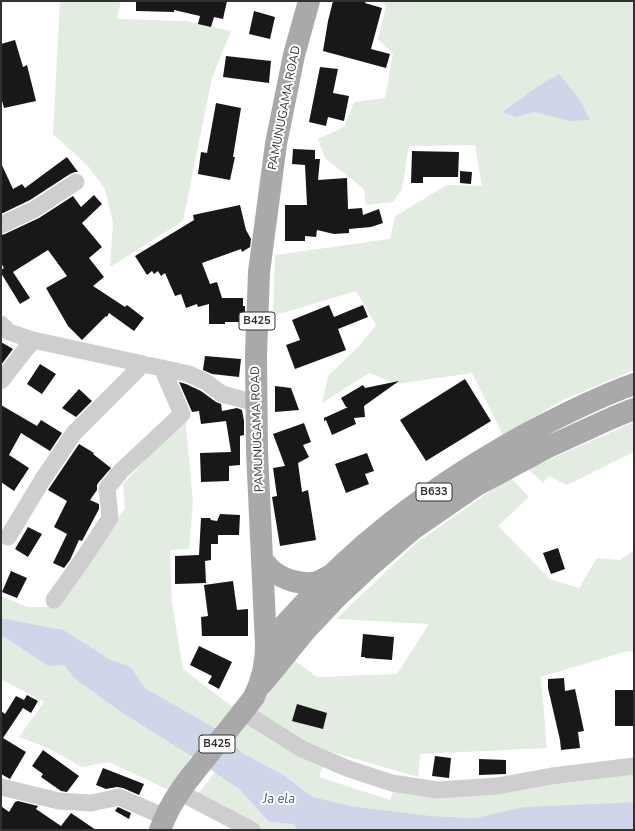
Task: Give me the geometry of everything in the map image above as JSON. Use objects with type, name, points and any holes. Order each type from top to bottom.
[{"type":"main road","name":"PAMUNUGAMA ROAD","points":[[162,823],[185,784],[254,697],[259,687],[264,667],[266,645],[256,403],[258,272],[276,144],[294,55],[309,1]]},
{"type":"main road","name":"B633","points":[[266,645],[344,562],[403,513],[453,478],[503,447],[562,415],[634,384]]},
{"type":"main road","name":"B633","points":[[259,687],[302,635],[332,603],[369,567],[413,529],[471,489],[490,478],[546,448],[634,409]]},
{"type":"main road","points":[[263,561],[275,572],[289,580],[297,582],[316,582],[332,575]]},
{"type":"street","points":[[1,225],[35,209],[76,182]]},
{"type":"street","points":[[1,324],[9,332],[32,340],[189,374],[206,382],[222,394],[256,403]]},
{"type":"street","points":[[1,381],[32,340]]},
{"type":"street","points":[[8,537],[43,479],[74,433],[143,364]]},
{"type":"street","points":[[54,600],[83,560],[110,518],[107,488],[121,471],[182,414],[162,368]]},
{"type":"street","points":[[243,712],[302,749],[349,769],[392,783],[438,790],[497,786],[552,776],[634,766]]},
{"type":"street","points":[[185,784],[252,830]]},
{"type":"street","points":[[2,790],[59,801],[91,803],[119,797],[162,823]]},
{"type":"shaded area","points":[[60,1],[121,1],[117,19],[187,21],[231,31],[212,78],[183,221],[110,267],[113,223],[105,189],[88,166],[53,134]]},
{"type":"shaded area","points":[[381,1],[634,1],[634,370],[563,400],[503,435],[472,373],[397,384],[369,373],[322,403],[328,376],[358,347],[376,325],[356,291],[273,316],[275,255],[390,239],[395,216],[447,185],[482,186],[475,145],[409,146],[402,189],[393,202],[366,205],[364,189],[325,158],[318,139],[344,127],[354,102],[385,98],[393,54],[378,39],[386,6]]},
{"type":"shaded area","points":[[185,417],[193,501],[189,549],[170,550],[172,603],[183,669],[233,707],[215,728],[145,688],[131,667],[109,659],[64,630],[1,618],[1,596],[28,607],[55,607],[97,551],[125,508],[123,484]]},
{"type":"shaded area","points":[[634,422],[634,452],[567,485],[549,476],[543,483],[528,469]]},
{"type":"shaded area","points":[[510,477],[529,497],[498,526],[550,579],[579,588],[597,558],[620,560],[634,550],[634,652],[627,651],[541,677],[547,748],[420,754],[418,777],[328,751],[319,777],[390,800],[394,790],[431,797],[567,783],[634,774],[634,802],[523,807],[477,818],[432,816],[351,806],[313,797],[282,774],[244,754],[232,743],[294,660],[317,677],[397,674],[429,624],[336,619],[414,545]]},
{"type":"shaded area","points":[[4,637],[48,666],[64,665],[75,679],[118,710],[191,756],[171,791],[109,762],[82,767],[48,748],[19,737],[44,702],[1,679],[1,638]]},
{"type":"shaded area","points":[[215,772],[240,790],[269,822],[293,824],[297,830],[258,830],[198,794]]},
{"type":"water","points":[[559,74],[579,99],[590,120],[569,121],[535,112],[515,117],[503,112],[537,87]]},
{"type":"water","name":"Ja ela","points":[[1,618],[64,630],[109,659],[131,667],[145,688],[215,728],[244,754],[282,774],[313,797],[351,806],[432,816],[476,818],[523,807],[634,802],[634,830],[297,830],[293,824],[269,822],[240,790],[191,756],[118,710],[75,679],[64,665],[48,666],[4,637],[1,638]]},
{"type":"building","points":[[136,1],[227,1],[223,19],[214,17],[211,27],[198,24],[200,16],[174,10],[174,12],[136,11]]},
{"type":"building","points":[[333,1],[366,1],[365,3],[382,8],[371,49],[390,54],[386,68],[323,51]]},
{"type":"building","points":[[254,11],[275,17],[270,39],[249,34]]},
{"type":"building","points":[[15,40],[23,67],[27,65],[36,101],[4,108],[1,97],[1,44]]},
{"type":"building","points":[[226,56],[271,61],[269,83],[223,77]]},
{"type":"building","points":[[320,67],[338,69],[333,93],[349,96],[344,121],[328,117],[326,126],[309,122]]},
{"type":"building","points":[[216,103],[241,108],[233,157],[235,157],[230,180],[198,174],[201,152],[207,153]]},
{"type":"building","points":[[293,149],[315,150],[315,159],[320,159],[318,180],[347,178],[348,209],[362,208],[363,215],[379,209],[383,223],[371,227],[349,229],[349,233],[334,234],[317,230],[316,237],[305,236],[305,241],[285,241],[285,205],[307,205],[305,165],[292,164]]},
{"type":"building","points":[[412,151],[459,152],[458,177],[423,177],[423,183],[411,183]]},
{"type":"building","points":[[67,157],[78,172],[70,174],[30,200],[1,214],[1,163],[13,189],[22,184],[25,188]]},
{"type":"building","points":[[460,171],[472,172],[471,184],[460,183]]},
{"type":"building","points":[[94,195],[102,204],[82,223],[102,247],[89,258],[104,277],[93,286],[125,307],[127,305],[144,318],[134,331],[109,313],[107,317],[106,316],[82,340],[68,326],[46,288],[67,276],[48,250],[13,272],[30,298],[20,304],[1,273],[1,270],[4,268],[1,263],[1,235],[39,218],[73,196],[81,207]]},
{"type":"building","points":[[240,205],[246,230],[251,239],[250,247],[242,252],[241,249],[202,263],[210,284],[217,282],[222,298],[243,298],[245,318],[242,318],[240,322],[209,324],[209,304],[198,307],[197,304],[186,308],[181,294],[175,296],[165,273],[161,276],[158,271],[154,274],[152,271],[147,275],[135,256],[194,220],[193,215]]},
{"type":"building","points":[[329,305],[334,317],[363,305],[368,317],[338,329],[346,350],[295,369],[286,345],[300,340],[292,320]]},
{"type":"building","points":[[1,342],[13,349],[1,365]]},
{"type":"building","points":[[205,356],[241,359],[239,377],[212,374],[203,370]]},
{"type":"building","points":[[40,364],[56,374],[42,394],[27,384]]},
{"type":"building","points":[[465,379],[491,421],[426,461],[400,420]]},
{"type":"building","points":[[399,381],[364,406],[365,417],[354,418],[356,424],[332,435],[326,420],[324,421],[324,418],[348,407],[346,407],[341,398],[363,385],[365,388]]},
{"type":"building","points":[[179,382],[201,391],[221,404],[222,411],[237,408],[242,410],[244,435],[240,436],[240,465],[229,466],[229,481],[201,482],[200,453],[231,452],[226,421],[201,424],[199,411],[192,412]]},
{"type":"building","points":[[275,386],[291,388],[299,410],[275,412]]},
{"type":"building","points":[[79,389],[92,401],[76,417],[62,408]]},
{"type":"building","points":[[1,405],[37,426],[41,420],[62,433],[50,451],[21,433],[9,455],[29,468],[14,491],[1,482]]},
{"type":"building","points":[[304,423],[311,442],[303,445],[309,457],[298,463],[302,492],[308,490],[316,540],[280,546],[272,497],[277,496],[273,468],[285,466],[273,434]]},
{"type":"building","points":[[79,444],[94,453],[93,454],[111,468],[97,485],[97,490],[90,500],[99,504],[99,509],[82,541],[79,540],[70,560],[64,568],[53,563],[67,534],[54,527],[67,501],[48,490]]},
{"type":"building","points":[[367,453],[374,471],[365,474],[369,484],[346,493],[335,464]]},
{"type":"building","points":[[220,514],[240,515],[239,535],[218,535],[218,544],[211,544],[211,560],[205,561],[206,583],[175,584],[175,556],[199,555],[201,518],[210,518],[211,520],[217,521]]},
{"type":"building","points":[[28,527],[42,534],[28,557],[15,549]]},
{"type":"building","points":[[558,548],[565,569],[551,574],[543,553]]},
{"type":"building","points":[[11,571],[27,578],[17,598],[2,592]]},
{"type":"building","points":[[233,581],[237,610],[248,609],[248,636],[202,636],[201,617],[208,616],[204,585]]},
{"type":"building","points":[[363,634],[394,637],[392,660],[361,657]]},
{"type":"building","points":[[199,646],[232,662],[219,689],[208,683],[212,676],[190,665]]},
{"type":"building","points":[[564,678],[565,691],[575,689],[584,731],[578,732],[580,748],[561,750],[548,688],[548,679]]},
{"type":"building","points":[[615,690],[634,690],[634,726],[615,726]]},
{"type":"building","points":[[27,695],[38,701],[31,713],[23,708],[3,738],[26,752],[10,779],[1,774],[1,711],[5,714],[16,696],[24,700]]},
{"type":"building","points":[[297,704],[327,713],[323,729],[292,721]]},
{"type":"building","points":[[43,750],[79,776],[67,792],[61,791],[41,777],[43,774],[32,766]]},
{"type":"building","points":[[435,756],[451,758],[449,778],[432,776]]},
{"type":"building","points":[[479,759],[506,760],[506,774],[479,775]]},
{"type":"building","points":[[103,768],[144,784],[139,795],[123,788],[117,787],[106,789],[96,785]]},
{"type":"building","points":[[18,801],[38,806],[36,809],[61,826],[71,813],[96,830],[1,830],[1,806],[9,812],[15,802]]},
{"type":"building","points":[[118,807],[131,813],[129,819],[115,811]]}]
